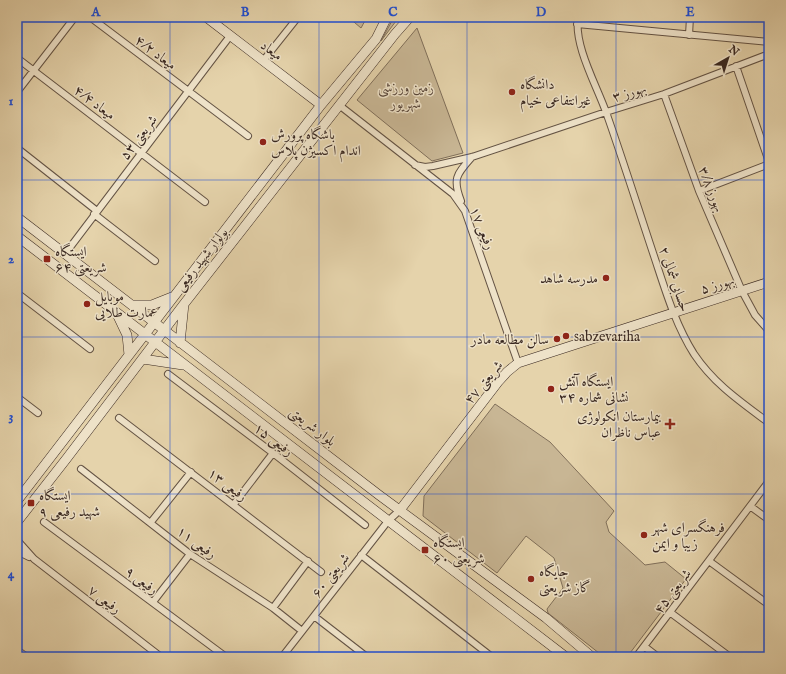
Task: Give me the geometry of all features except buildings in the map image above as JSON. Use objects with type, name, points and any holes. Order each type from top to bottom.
[{"type":"main road","name":"بولوار شهید رفیعی","points":[[17,522],[184,304],[339,105],[410,17]]},
{"type":"main road","name":"بولوار شهید رفیعی","points":[[17,502],[321,105],[376,39],[386,18]]},
{"type":"main road","name":"میعاد","points":[[211,19],[230,36],[321,105]]},
{"type":"main road","name":"بلوار شریعتی","points":[[17,217],[400,510],[546,618],[592,657]]},
{"type":"main road","points":[[17,236],[117,312],[183,365],[566,657]]},
{"type":"main road","name":"بهورز ۵","points":[[672,312],[769,282]]},
{"type":"main road","points":[[133,305],[152,305],[174,296]]},
{"type":"main road","points":[[180,343],[184,304]]},
{"type":"main road","points":[[117,312],[127,335],[130,355]]},
{"type":"main road","name":"شریعتی ۴۷","points":[[400,510],[507,372],[518,363],[578,345],[672,312]]},
{"type":"main road","points":[[143,358],[183,365]]},
{"type":"street","points":[[17,92],[75,17]]},
{"type":"street","name":"میعاد ۴/۲","points":[[90,17],[248,136]]},
{"type":"street","points":[[263,61],[298,17]]},
{"type":"street","name":"حسابی شمالی ۲","points":[[578,17],[580,46],[606,112],[672,312],[693,352],[705,370],[720,386],[769,423]]},
{"type":"street","points":[[689,35],[690,17]]},
{"type":"street","points":[[578,24],[769,42]]},
{"type":"street","name":"شریعتی ۵۳","points":[[65,254],[230,36]]},
{"type":"street","name":"بهورز ۳","points":[[414,165],[425,167],[433,166],[472,157],[664,94],[769,54]]},
{"type":"street","name":"میعاد ۴/۴","points":[[17,58],[205,202]]},
{"type":"street","points":[[699,191],[769,163],[736,66]]},
{"type":"street","name":"بهورز ۳/۸","points":[[664,94],[699,191],[742,291],[755,315],[769,331]]},
{"type":"street","name":"رفیعی ۱۷","points":[[339,105],[453,194],[465,210],[518,363]]},
{"type":"street","points":[[17,148],[97,211],[94,214],[155,261]]},
{"type":"street","points":[[465,210],[458,193],[458,173],[472,157]]},
{"type":"street","points":[[17,293],[90,348]]},
{"type":"street","name":"رفیعی ۱۵","points":[[168,374],[365,525]]},
{"type":"street","points":[[17,397],[38,413]]},
{"type":"street","name":"رفیعی ۱۳","points":[[119,418],[234,504],[321,572]]},
{"type":"street","points":[[234,504],[273,453]]},
{"type":"street","name":"رفیعی ۱۱","points":[[81,469],[151,522],[190,554],[273,608],[302,631]]},
{"type":"street","points":[[151,522],[191,472]]},
{"type":"street","name":"شریعتی ۴۵","points":[[636,657],[769,482]]},
{"type":"street","points":[[750,506],[769,520]]},
{"type":"street","name":"شریعتی ۶۰","points":[[282,657],[388,521],[400,510]]},
{"type":"street","name":"رفیعی ۹","points":[[44,522],[226,657]]},
{"type":"street","points":[[17,540],[34,559]]},
{"type":"street","points":[[17,551],[34,559]]},
{"type":"street","points":[[152,602],[190,554]]},
{"type":"street","points":[[361,555],[492,657]]},
{"type":"street","name":"رفیعی ۷","points":[[34,559],[161,657]]},
{"type":"street","points":[[273,608],[308,561]]},
{"type":"street","points":[[709,561],[769,605]]},
{"type":"street","points":[[671,612],[730,657]]},
{"type":"street","points":[[314,616],[367,657]]},
{"type":"street","points":[[645,647],[658,657]]},
{"type":"street","points":[[17,650],[26,657]]},
{"type":"green space","points":[[348,17],[367,17],[361,28]]},
{"type":"green space","points":[[394,17],[399,17],[381,41]]},
{"type":"green space","name":"زمین ورزشی شهریور","points":[[417,28],[463,153],[432,161],[357,100]]},
{"type":"green space","points":[[495,404],[550,442],[614,511],[606,522],[609,532],[645,565],[665,562],[686,579],[627,657],[604,657],[548,613],[547,609],[563,588],[554,558],[526,536],[497,573],[423,516],[424,496]]},
{"type":"place","name":"دانشگاه غیرانتفاعی خیام","points":[[512,92]]},
{"type":"place","name":"باشگاه پرورش اندام اکسیژن پلاس","points":[[263,142]]},
{"type":"place","name":"ایستگاه شریعتی ۶۴","points":[[47,259]]},
{"type":"place","name":"مدرسه شاهد","points":[[606,278]]},
{"type":"place","name":"موبایل عمارت طلایی","points":[[87,304]]},
{"type":"place","name":"sabzevariha","points":[[566,336]]},
{"type":"place","name":"سالن مطالعه مادر","points":[[557,339]]},
{"type":"place","name":"ایستگاه آتش نشانی شماره ۳۴","points":[[551,389]]},
{"type":"place","name":"بیمارستان انکولوژی عباس ناظران","points":[[670,424]]},
{"type":"place","name":"ایستگاه شهید رفیعی ۹","points":[[31,503]]},
{"type":"place","name":"فرهنگسرای شهر زیبا و ایمن","points":[[644,535]]},
{"type":"place","name":"ایستگاه شریعتی ۶۰","points":[[425,550]]},
{"type":"place","name":"جایگاه گاز شریعتی","points":[[531,579]]}]
